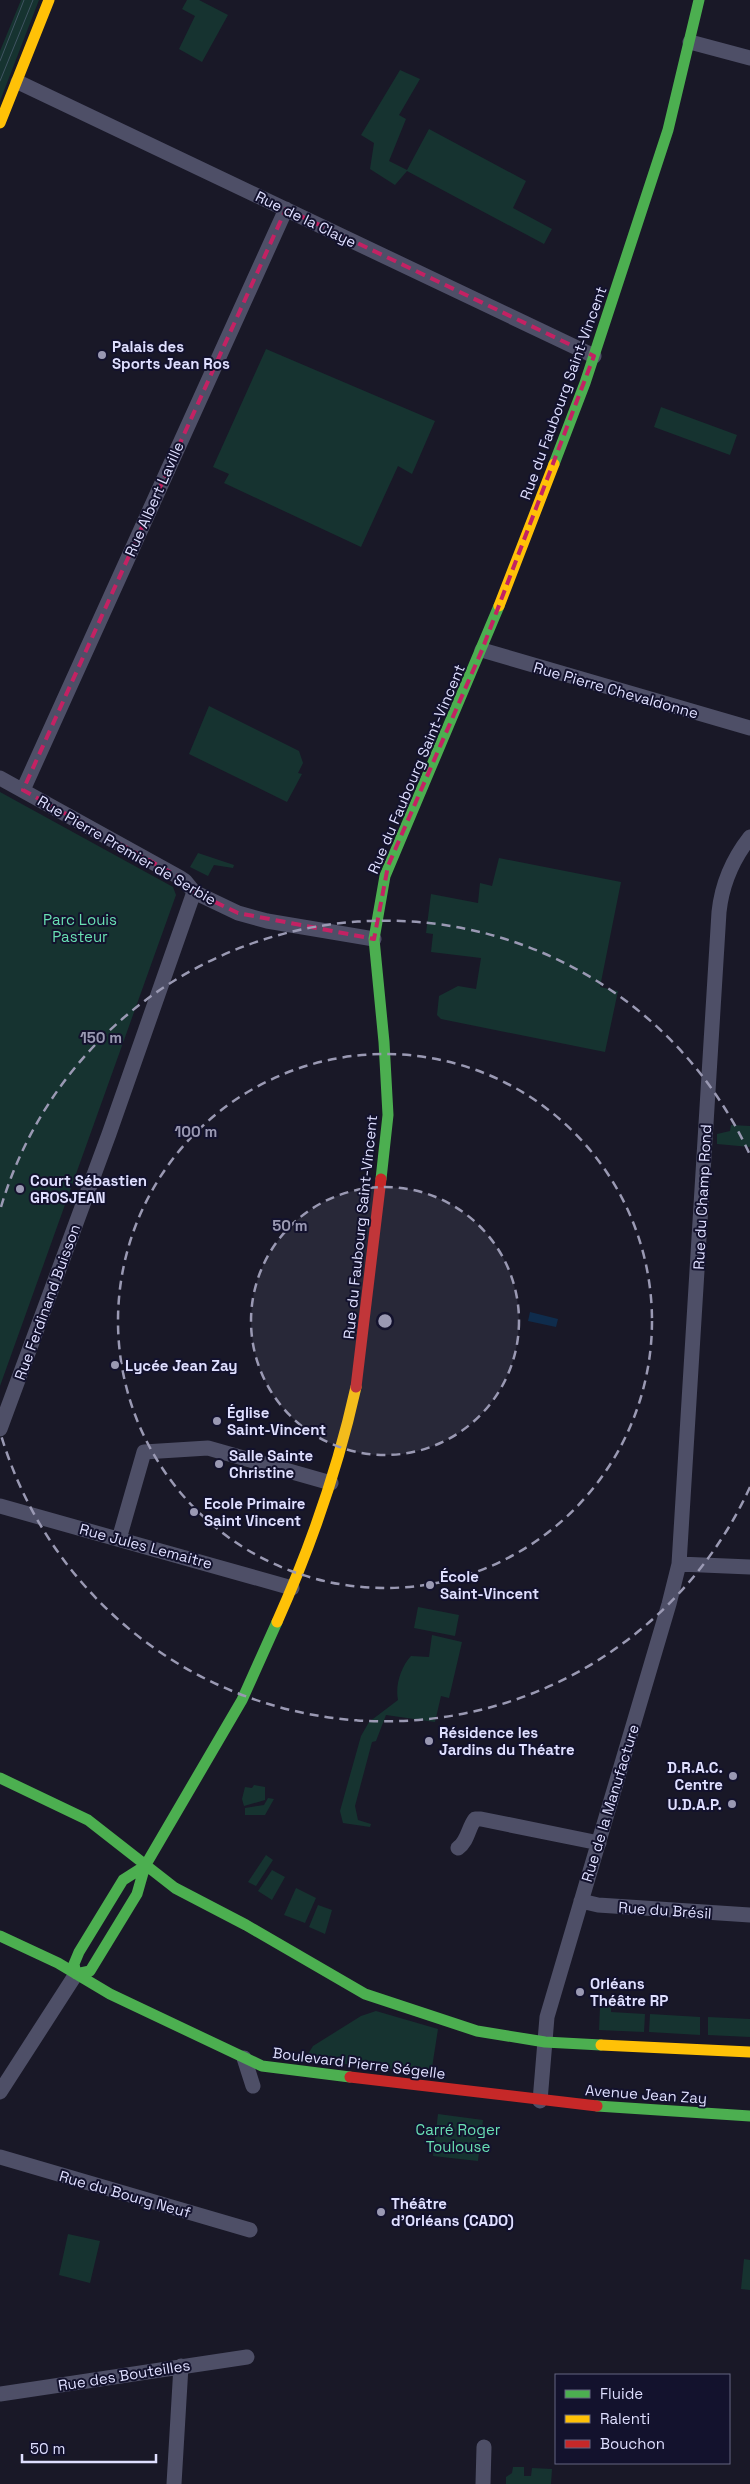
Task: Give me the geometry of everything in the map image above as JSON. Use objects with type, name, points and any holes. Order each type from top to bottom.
[{"type":"main road","points":[[0,123],[18,82],[49,0]]},
{"type":"main road","name":"Rue du Faubourg Saint-Vincent","points":[[145,1866],[123,1880],[79,1952],[74,1964],[76,1974],[90,1971],[137,1894],[145,1866],[242,1700],[292,1588],[331,1483],[347,1427],[357,1381],[386,1139],[388,1116],[384,1042],[374,939],[378,909],[388,866],[482,650],[585,383],[657,166],[690,42],[699,0]]},
{"type":"main road","points":[[0,1778],[88,1820],[175,1888],[246,1925],[365,1994],[478,2031],[545,2042],[750,2052]]},
{"type":"main road","name":"Boulevard Pierre Ségelle","points":[[0,1936],[76,1974],[110,1994],[262,2066],[540,2101]]},
{"type":"main road","name":"Avenue Jean Zay","points":[[540,2101],[750,2116]]},
{"type":"street","points":[[690,42],[750,58]]},
{"type":"street","name":"Rue de la Claye","points":[[18,82],[594,356]]},
{"type":"street","name":"Rue Albert Laville","points":[[23,790],[286,209]]},
{"type":"street","name":"Rue Pierre Chevaldonne","points":[[482,650],[750,728]]},
{"type":"street","name":"Rue Pierre Premier de Serbie","points":[[0,778],[179,877],[194,892],[238,913],[267,921],[374,939]]},
{"type":"street","name":"Rue du Champ Rond","points":[[679,1564],[719,912],[723,884],[730,867],[750,837]]},
{"type":"street","name":"Rue Ferdinand Buisson","points":[[0,1429],[110,1134],[194,892]]},
{"type":"street","points":[[119,1539],[144,1452],[208,1448],[331,1483]]},
{"type":"street","name":"Rue Jules Lemaitre","points":[[0,1506],[292,1588]]},
{"type":"street","points":[[679,1564],[750,1567]]},
{"type":"street","name":"Rue de la Manufacture","points":[[540,2101],[545,2024],[679,1564]]},
{"type":"street","points":[[458,1848],[464,1842],[475,1819],[599,1843]]},
{"type":"street","name":"Rue du Brésil","points":[[581,1901],[598,1905],[750,1916]]},
{"type":"street","points":[[0,2092],[76,1974]]},
{"type":"street","points":[[522,2038],[545,2024]]},
{"type":"street","points":[[244,2058],[252,2086]]},
{"type":"street","name":"Rue du Bourg Neuf","points":[[0,2157],[250,2230]]},
{"type":"street","name":"Rue des Bouteilles","points":[[0,2394],[247,2357]]},
{"type":"street","points":[[174,2484],[181,2366]]},
{"type":"street","points":[[483,2484],[484,2447]]},
{"type":"highlighted area","points":[[286,209],[594,356],[482,650],[388,866],[374,939],[238,913],[194,892],[179,877],[23,790]]},
{"type":"green space","points":[[21,0],[39,0],[0,101],[0,51]]},
{"type":"green space","points":[[187,0],[199,0],[228,15],[202,62],[179,49],[195,16],[182,9]]},
{"type":"green space","points":[[400,70],[420,79],[399,115],[406,119],[389,161],[407,170],[429,129],[526,181],[513,208],[552,229],[544,244],[407,171],[395,185],[370,169],[374,143],[361,135]]},
{"type":"green space","points":[[266,349],[435,421],[412,474],[398,466],[361,547],[224,483],[229,474],[213,467]]},
{"type":"green space","points":[[661,407],[737,435],[730,455],[654,427]]},
{"type":"green space","points":[[209,706],[299,751],[303,763],[298,773],[302,774],[287,802],[189,754]]},
{"type":"green space","name":"Parc Louis Pasteur","points":[[0,792],[173,887],[176,895],[0,1386]]},
{"type":"green space","points":[[198,853],[234,865],[233,868],[214,865],[208,876],[190,867]]},
{"type":"green space","points":[[499,858],[621,882],[600,987],[618,991],[605,1052],[441,1019],[437,1015],[439,996],[458,986],[476,989],[481,958],[431,952],[433,934],[426,933],[431,894],[478,903],[480,883],[492,886]]},
{"type":"green space","points":[[731,1125],[750,1126],[750,1147],[717,1144],[717,1134],[730,1131]]},
{"type":"green space","points":[[418,1607],[459,1615],[455,1636],[414,1628]]},
{"type":"green space","points":[[432,1635],[462,1642],[449,1698],[441,1696],[435,1722],[386,1715],[376,1741],[372,1742],[355,1806],[358,1820],[371,1824],[370,1827],[343,1823],[340,1811],[361,1736],[369,1722],[398,1700],[397,1688],[400,1676],[404,1665],[411,1656],[429,1657]]},
{"type":"green space","points":[[254,1785],[265,1787],[265,1800],[244,1806],[242,1799],[245,1787],[252,1788]]},
{"type":"green space","points":[[268,1798],[274,1799],[265,1815],[245,1815],[245,1808],[264,1805]]},
{"type":"green space","points":[[266,1855],[273,1860],[256,1886],[248,1882]]},
{"type":"green space","points":[[272,1870],[285,1877],[272,1900],[258,1891]]},
{"type":"green space","points":[[296,1888],[316,1898],[305,1923],[284,1915]]},
{"type":"green space","points":[[318,1905],[332,1910],[325,1934],[309,1927]]},
{"type":"green space","points":[[600,2007],[611,2007],[611,2012],[645,2014],[644,2032],[599,2030]]},
{"type":"green space","points":[[376,2011],[438,2029],[431,2074],[311,2060],[308,2054],[313,2046],[361,2016]]},
{"type":"green space","points":[[650,2014],[700,2017],[700,2035],[649,2032]]},
{"type":"green space","points":[[708,2017],[750,2019],[750,2037],[708,2035]]},
{"type":"green space","name":"Carré Roger Toulouse","points":[[438,2114],[483,2120],[478,2161],[433,2156]]},
{"type":"green space","points":[[68,2234],[100,2241],[90,2283],[59,2275]]},
{"type":"green space","points":[[744,2259],[750,2260],[750,2290],[741,2289]]},
{"type":"green space","points":[[513,2467],[524,2467],[524,2476],[531,2476],[532,2468],[552,2469],[551,2484],[506,2484],[506,2477],[512,2473]]},
{"type":"water","points":[[530,1312],[558,1319],[556,1327],[528,1321]]},
{"type":"tram line","points":[[0,61],[24,0]]},
{"type":"tram line","points":[[0,81],[33,0]]},
{"type":"traffic: fast","points":[[554,464],[585,383],[668,130],[699,0]]},
{"type":"traffic: fast","points":[[381,1179],[388,1115],[384,1042],[374,939],[385,876],[499,606]]},
{"type":"traffic: fast","points":[[145,1866],[123,1880],[79,1952],[74,1964],[76,1974],[90,1971],[137,1894],[145,1866],[242,1700],[277,1622]]},
{"type":"traffic: fast","points":[[0,1778],[88,1820],[175,1888],[246,1925],[365,1994],[477,2031],[545,2042],[601,2045]]},
{"type":"traffic: fast","points":[[0,1936],[58,1963],[110,1994],[262,2066],[350,2077]]},
{"type":"traffic: fast","points":[[597,2106],[750,2116]]},
{"type":"traffic: slow","points":[[0,123],[49,0]]},
{"type":"traffic: slow","points":[[499,606],[554,464]]},
{"type":"traffic: slow","points":[[277,1622],[301,1565],[332,1477],[356,1387]]},
{"type":"traffic: slow","points":[[601,2045],[750,2052]]},
{"type":"traffic: jam","points":[[356,1387],[381,1179]]},
{"type":"traffic: jam","points":[[350,2077],[597,2106]]},
{"type":"place","name":"Palais des Sports Jean Ros","points":[[102,355]]},
{"type":"place","name":"Court Sébastien GROSJEAN","points":[[20,1189]]},
{"type":"place","name":"Lycée Jean Zay","points":[[115,1365]]},
{"type":"place","name":"Église Saint-Vincent","points":[[217,1421]]},
{"type":"place","name":"Salle Sainte Christine","points":[[219,1464]]},
{"type":"place","name":"Ecole Primaire Saint Vincent","points":[[194,1512]]},
{"type":"place","name":"École Saint-Vincent","points":[[430,1585]]},
{"type":"place","name":"Résidence les Jardins du Théatre","points":[[429,1741]]},
{"type":"place","name":"D.R.A.C. Centre","points":[[733,1776]]},
{"type":"place","name":"U.D.A.P.","points":[[732,1804]]},
{"type":"place","name":"Orléans Théâtre RP","points":[[580,1992]]},
{"type":"place","name":"Théâtre d'Orléans (CADO)","points":[[381,2212]]}]
